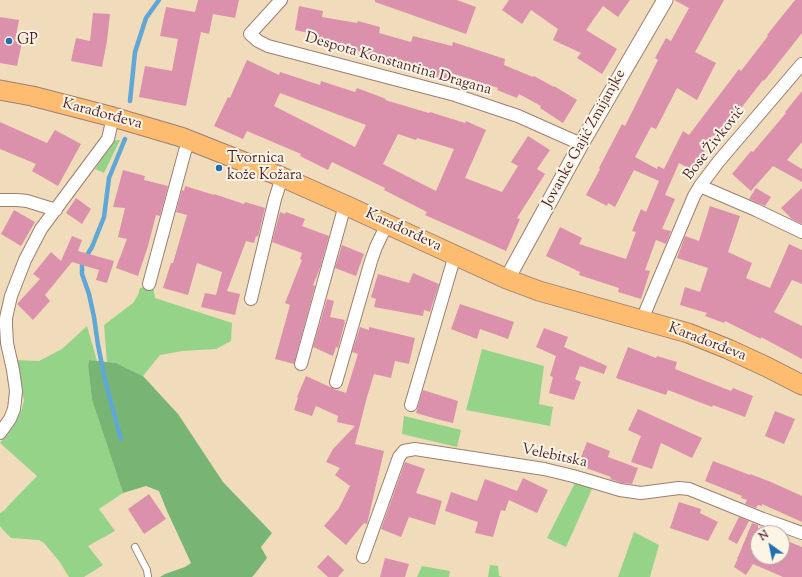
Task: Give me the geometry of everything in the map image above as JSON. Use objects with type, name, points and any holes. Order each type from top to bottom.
[{"type":"main road","name":"Karađorđeva","points":[[0,90],[32,96],[113,117],[190,140],[282,177],[507,279],[539,291],[644,320],[688,334],[728,349],[802,385]]},
{"type":"street","name":"Despota Konstantina Dragana","points":[[281,0],[250,34],[258,41],[268,46],[454,95],[518,116],[581,144]]},
{"type":"street","name":"Jovanke Gajić Zmijanjke","points":[[507,279],[581,144],[665,0]]},
{"type":"street","name":"Bose Živković","points":[[644,320],[646,310],[694,196],[700,186],[719,160],[802,64]]},
{"type":"street","points":[[0,433],[10,419],[16,401],[16,391],[7,343],[6,326],[11,296],[25,260],[41,229],[108,139],[113,117]]},
{"type":"street","points":[[149,284],[185,151],[190,140]]},
{"type":"street","points":[[250,299],[282,177]]},
{"type":"street","points":[[700,186],[802,232]]},
{"type":"street","points":[[0,200],[27,201],[56,210]]},
{"type":"street","points":[[301,364],[345,205]]},
{"type":"street","points":[[336,382],[371,261],[387,224]]},
{"type":"street","points":[[411,404],[455,255]]},
{"type":"street","name":"Velebitska","points":[[363,557],[399,457],[404,451],[415,449],[544,469],[620,490],[641,493],[679,488],[689,489],[802,533]]},
{"type":"lane","points":[[135,547],[147,570],[148,577]]},
{"type":"green space","points":[[120,140],[104,173],[95,169],[114,141]]},
{"type":"green space","points":[[153,286],[155,298],[232,323],[231,341],[216,349],[182,351],[160,355],[143,376],[116,363],[107,362],[104,325],[133,303],[140,288]]},
{"type":"green space","points":[[87,326],[97,361],[89,360],[88,366],[92,400],[123,493],[99,509],[115,531],[88,546],[103,565],[84,577],[69,577],[59,561],[44,543],[39,540],[11,538],[0,526],[0,513],[5,510],[37,476],[0,443],[15,423],[22,409],[24,400],[15,360],[39,361],[62,349]]},
{"type":"green space","points":[[482,349],[544,366],[539,404],[553,407],[550,426],[466,410]]},
{"type":"green space","points":[[89,360],[116,363],[143,376],[178,414],[223,482],[272,533],[261,547],[267,558],[252,577],[160,577],[191,563],[159,491],[146,486],[123,493],[92,400],[88,366]]},
{"type":"green space","points":[[404,416],[461,430],[457,447],[402,434]]},
{"type":"green space","points":[[576,481],[592,489],[566,547],[547,538]]},
{"type":"green space","points":[[634,532],[659,545],[650,577],[618,577]]},
{"type":"green space","points":[[490,565],[498,566],[499,576],[503,577],[488,577]]},
{"type":"green space","points":[[422,566],[450,571],[449,577],[417,577]]},
{"type":"building","points":[[198,0],[239,0],[235,18],[213,14],[209,34],[201,32],[186,106],[139,97],[145,66],[172,71],[178,39],[160,36],[166,7],[195,12]]},
{"type":"building","points":[[375,0],[457,0],[476,7],[466,34],[375,2]]},
{"type":"building","points":[[509,0],[630,0],[618,17],[603,6],[586,30],[617,49],[602,74],[577,58],[581,53],[553,40],[558,29],[531,10],[522,24],[502,10]]},
{"type":"building","points":[[674,0],[724,0],[695,52],[716,63],[697,100],[677,88],[656,129],[651,127],[635,157],[657,169],[658,166],[664,169],[683,131],[689,135],[739,69],[741,71],[795,0],[802,0],[802,33],[717,139],[712,135],[694,171],[679,163],[665,195],[675,199],[662,229],[671,231],[666,244],[656,240],[645,270],[650,271],[641,299],[618,292],[619,288],[579,275],[580,272],[546,256],[560,227],[582,238],[579,244],[626,259],[636,232],[632,231],[641,209],[646,212],[659,181],[634,170],[615,207],[608,203],[607,206],[586,195],[622,124],[625,126],[658,60],[655,58],[666,38],[671,41],[689,8]]},
{"type":"building","points":[[299,6],[323,11],[322,17],[357,23],[358,21],[380,27],[379,33],[411,42],[413,36],[452,46],[453,42],[505,59],[504,65],[533,77],[534,76],[577,100],[563,123],[540,108],[541,106],[519,94],[517,98],[497,90],[498,88],[451,73],[448,81],[426,75],[427,71],[396,62],[395,67],[369,60],[370,54],[316,41],[318,35],[295,30]]},
{"type":"building","points":[[93,13],[110,14],[102,67],[71,61],[76,38],[90,41]]},
{"type":"building","name":"GP","points":[[0,17],[19,20],[15,41],[22,42],[17,66],[0,63]]},
{"type":"building","points":[[247,60],[279,75],[280,72],[320,85],[321,81],[355,92],[357,88],[386,99],[385,100],[465,123],[466,121],[486,130],[465,178],[502,192],[518,166],[511,162],[528,136],[550,150],[537,169],[545,174],[517,218],[520,219],[506,251],[425,215],[427,212],[384,190],[385,188],[332,162],[328,170],[300,156],[301,154],[247,131],[243,139],[214,126],[228,97],[230,98]],"holes":[[[280,93],[366,125],[355,147],[274,106]],[[398,134],[454,149],[436,191],[383,164]]]},
{"type":"building","points":[[802,91],[802,142],[787,160],[802,169],[802,182],[773,166],[751,191],[732,174],[786,113],[785,112]]},
{"type":"building","points":[[0,122],[47,143],[55,130],[81,144],[58,186],[32,171],[36,164],[0,149]]},
{"type":"building","points":[[123,170],[145,176],[144,180],[168,186],[160,216],[156,215],[138,276],[116,268],[127,239],[118,237],[125,208],[113,207]]},
{"type":"building","points":[[185,186],[244,204],[245,202],[265,208],[258,237],[256,236],[254,243],[246,241],[227,291],[240,294],[235,315],[201,307],[205,293],[216,295],[222,272],[197,263],[188,295],[163,288],[171,263],[173,263],[187,215],[176,212],[182,190],[184,191]]},
{"type":"building","points":[[756,188],[771,197],[765,206],[749,199]]},
{"type":"building","points":[[802,188],[802,224],[792,219],[781,208]]},
{"type":"building","points":[[76,198],[91,209],[82,224],[66,213]]},
{"type":"building","points":[[710,206],[740,216],[728,252],[752,263],[746,278],[770,288],[789,244],[802,250],[802,284],[792,280],[774,312],[802,326],[802,359],[761,337],[761,339],[725,321],[724,323],[705,316],[707,313],[680,305],[685,287],[700,292],[708,268],[677,258],[685,236],[699,241]]},
{"type":"building","points":[[14,210],[35,222],[21,246],[1,234]]},
{"type":"building","points":[[280,212],[285,214],[286,212],[305,219],[302,226],[329,236],[320,268],[313,285],[315,286],[294,364],[275,359],[290,305],[285,303],[302,260],[300,259],[302,253],[272,242]]},
{"type":"building","points":[[72,236],[82,240],[78,251],[114,261],[107,283],[96,280],[99,270],[72,262],[45,295],[50,301],[33,320],[17,304],[40,279],[33,274],[51,252],[61,261]]},
{"type":"building","points":[[342,245],[364,254],[356,276],[335,268]]},
{"type":"building","points":[[413,273],[439,284],[430,312],[424,310],[423,316],[374,307],[376,299],[371,297],[378,274],[409,283]]},
{"type":"building","points":[[327,299],[334,301],[330,317],[345,320],[338,348],[336,347],[333,356],[313,347]]},
{"type":"building","points":[[460,304],[514,322],[508,339],[480,329],[477,339],[451,329]]},
{"type":"building","points":[[360,327],[369,330],[369,327],[415,338],[409,364],[395,361],[391,378],[374,374],[355,444],[384,451],[367,524],[364,523],[346,545],[324,526],[339,508],[350,486],[335,475],[340,468],[326,462],[333,449],[355,426],[337,422],[338,416],[316,406],[312,416],[294,410],[297,397],[306,376],[346,393],[358,354],[352,352]]},
{"type":"building","points":[[544,328],[568,337],[564,347],[607,366],[604,374],[580,366],[575,379],[581,382],[574,400],[549,393],[553,377],[550,376],[556,356],[536,347]]},
{"type":"building","points":[[628,347],[656,358],[657,356],[677,362],[675,369],[731,391],[733,388],[753,396],[745,417],[713,405],[712,407],[668,390],[666,395],[616,378]]},
{"type":"building","points":[[423,390],[458,401],[453,423],[416,413]]},
{"type":"building","points":[[638,409],[702,438],[692,458],[661,443],[652,469],[631,462],[641,436],[628,430]]},
{"type":"building","points":[[775,411],[795,419],[784,444],[765,436]]},
{"type":"building","points":[[587,442],[610,451],[608,457],[638,468],[632,484],[622,483],[610,479],[611,477],[578,465]]},
{"type":"building","points":[[713,461],[771,482],[802,496],[802,522],[762,504],[762,506],[758,505],[756,508],[745,504],[747,500],[741,498],[742,496],[705,481]]},
{"type":"building","points":[[405,462],[425,469],[416,493],[442,501],[435,525],[409,517],[401,537],[381,529]]},
{"type":"building","points":[[523,478],[548,490],[537,513],[509,500],[505,511],[501,510],[493,537],[475,533],[478,522],[445,511],[451,492],[477,501],[485,479],[517,491]]},
{"type":"building","points":[[149,494],[166,519],[144,534],[128,509]]},
{"type":"building","points":[[679,502],[701,509],[700,513],[718,522],[708,541],[670,528]]},
{"type":"building","points":[[739,517],[749,521],[737,544],[728,539]]},
{"type":"building","points":[[750,528],[750,565],[752,565],[746,575],[734,567],[738,558],[736,557],[738,557]]},
{"type":"building","points":[[790,542],[802,547],[802,577],[783,577],[755,565],[790,565]]},
{"type":"building","points":[[328,555],[344,570],[338,577],[328,577],[317,567]]},
{"type":"building","points":[[385,558],[409,564],[405,577],[380,577]]},
{"type":"waterway","points":[[130,101],[135,52],[146,18],[159,0]]},
{"type":"waterway","points":[[121,439],[105,380],[94,317],[89,294],[82,274],[82,265],[92,247],[104,217],[109,178],[125,139]]},
{"type":"place","name":"GP","points":[[9,41]]},
{"type":"place","name":"Tvornica kože Kožara","points":[[219,168]]}]
